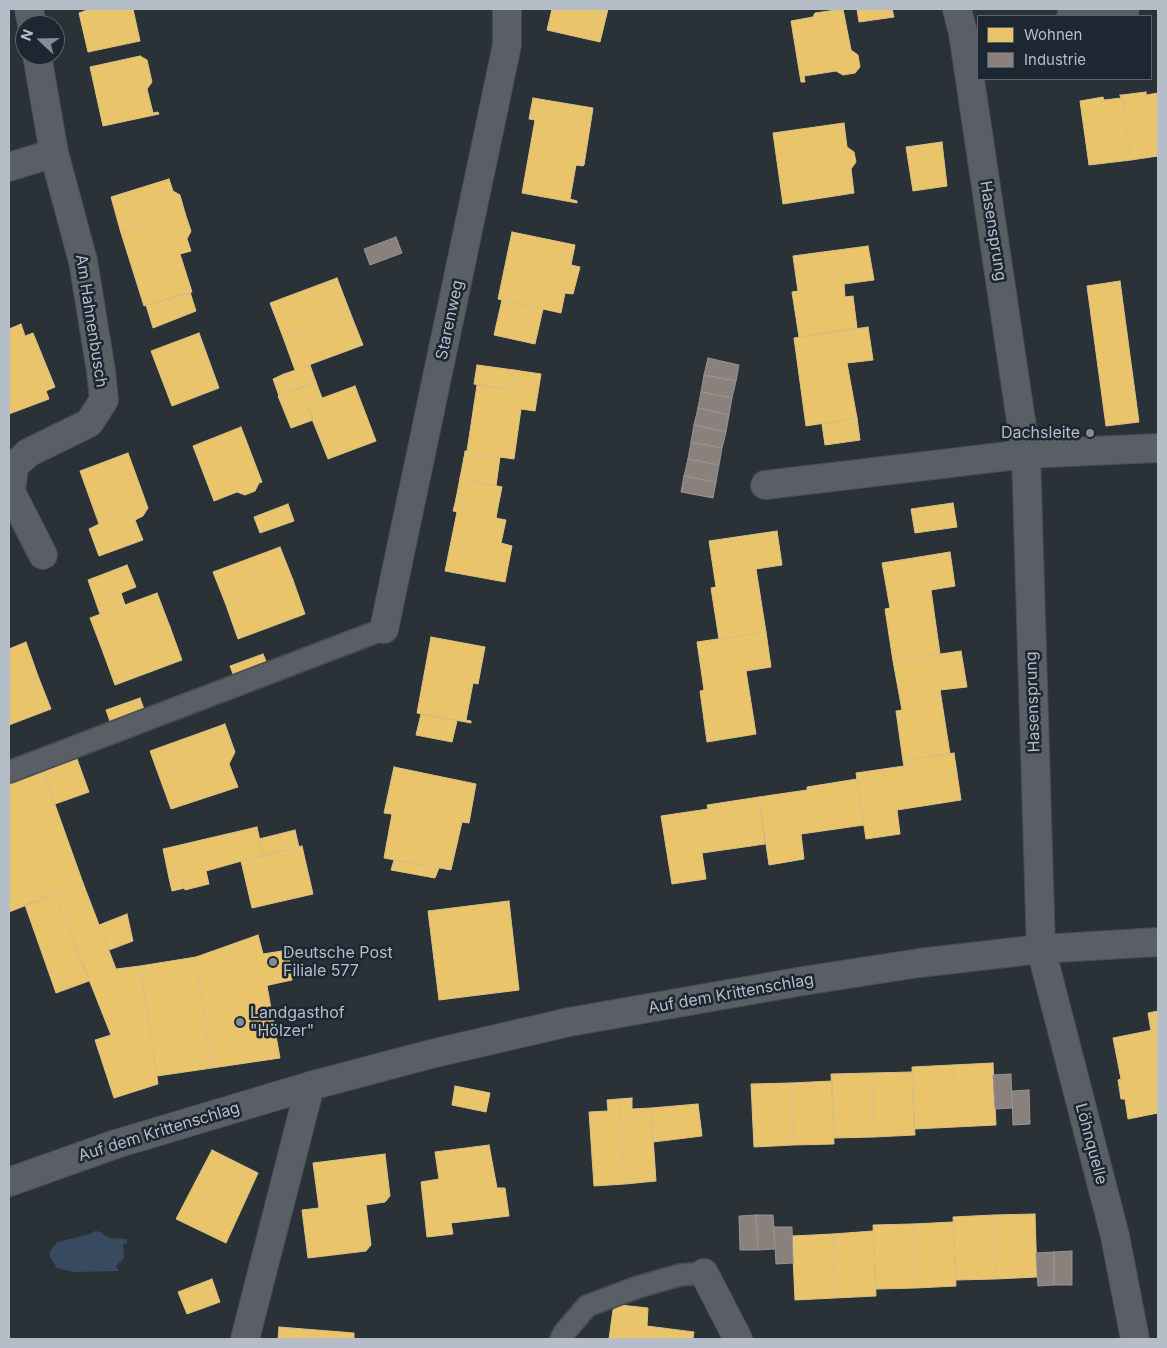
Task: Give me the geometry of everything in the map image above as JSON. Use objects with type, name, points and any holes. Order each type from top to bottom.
[{"type":"street","name":"Starenweg","points":[[384,629],[507,45],[507,9]]},
{"type":"street","points":[[1079,15],[1125,9]]},
{"type":"street","name":"Hasensprung","points":[[966,24],[1026,454],[1041,949]]},
{"type":"street","name":"Am Hahnenbusch","points":[[39,65],[54,153],[83,261],[104,400],[89,423],[28,453],[14,466],[11,492],[44,555]]},
{"type":"street","points":[[9,167],[54,153]]},
{"type":"street","points":[[765,485],[1026,454],[1158,448]]},
{"type":"street","name":"Auf dem Krittenschlag","points":[[9,1182],[116,1144],[310,1086],[431,1054],[569,1022],[812,979],[919,964],[1041,949],[1158,942]]},
{"type":"street","name":"Löhnquelle","points":[[1041,949],[1115,1236],[1135,1339]]},
{"type":"street","points":[[245,1339],[310,1086]]},
{"type":"street","points":[[704,1273],[738,1339]]},
{"type":"lane","points":[[9,772],[384,629]]},
{"type":"lane","points":[[561,1339],[587,1306],[654,1282],[680,1275],[704,1273]]},
{"type":"water","points":[[95,1231],[111,1238],[127,1239],[127,1243],[123,1245],[124,1258],[116,1266],[119,1271],[73,1272],[57,1268],[50,1257],[50,1251],[57,1242],[87,1235]]},
{"type":"building: Wohnen","points":[[90,9],[133,9],[140,41],[88,52],[79,13]]},
{"type":"building: Wohnen","points":[[552,9],[608,9],[600,42],[547,30]]},
{"type":"building: Wohnen","points":[[843,9],[851,50],[858,55],[860,67],[855,73],[843,75],[836,71],[804,76],[805,82],[801,82],[791,21],[813,17],[815,13]]},
{"type":"building: Wohnen","points":[[857,9],[892,9],[894,17],[859,22]]},
{"type":"building: Wohnen","points":[[140,56],[147,60],[152,82],[147,89],[153,113],[158,112],[159,114],[103,126],[90,67]]},
{"type":"building: Wohnen","points":[[1146,92],[1146,95],[1158,93],[1158,156],[1131,160],[1122,95]]},
{"type":"building: Wohnen","points":[[1120,95],[1122,95],[1131,160],[1089,165],[1080,101],[1103,97],[1104,100],[1121,98]]},
{"type":"building: Wohnen","points":[[533,98],[593,108],[584,165],[576,165],[570,199],[577,201],[577,203],[522,193],[535,120],[529,119]]},
{"type":"building: Wohnen","points":[[844,123],[847,147],[854,152],[856,162],[851,169],[854,193],[783,204],[773,133]]},
{"type":"building: Wohnen","points":[[942,142],[947,186],[913,191],[906,147]]},
{"type":"building: Wohnen","points":[[169,179],[173,191],[180,195],[185,213],[121,233],[111,197]]},
{"type":"building: Wohnen","points":[[185,213],[191,231],[187,239],[191,251],[180,254],[192,292],[144,306],[121,233]]},
{"type":"building: Wohnen","points":[[512,232],[575,245],[571,265],[580,267],[573,294],[565,293],[561,313],[498,299]]},
{"type":"building: Wohnen","points":[[868,246],[874,280],[844,284],[845,297],[853,296],[857,328],[799,337],[792,292],[798,291],[793,256]]},
{"type":"building: Wohnen","points":[[337,278],[350,312],[283,337],[270,303]]},
{"type":"building: Wohnen","points":[[1120,281],[1139,422],[1106,426],[1087,286]]},
{"type":"building: Wohnen","points":[[190,292],[196,311],[153,328],[146,305]]},
{"type":"building: Wohnen","points":[[502,300],[543,309],[535,344],[494,335]]},
{"type":"building: Wohnen","points":[[350,312],[363,345],[295,370],[283,337]]},
{"type":"building: Wohnen","points":[[21,324],[25,336],[33,333],[55,387],[46,391],[49,399],[9,414],[9,329]]},
{"type":"building: Wohnen","points":[[868,327],[873,360],[847,363],[857,418],[806,426],[794,338]]},
{"type":"building: Wohnen","points":[[199,333],[219,388],[172,406],[151,351]]},
{"type":"building: Wohnen","points":[[310,365],[316,382],[290,391],[284,374]]},
{"type":"building: Wohnen","points":[[477,365],[514,370],[511,390],[474,384]]},
{"type":"building: Wohnen","points":[[514,370],[541,374],[535,411],[521,409],[514,459],[465,452],[467,451],[477,385],[511,390]]},
{"type":"building: Wohnen","points":[[284,374],[290,391],[279,396],[273,379]]},
{"type":"building: Wohnen","points":[[316,382],[322,398],[306,404],[313,420],[291,428],[278,396]]},
{"type":"building: Wohnen","points":[[355,386],[376,441],[328,459],[306,404]]},
{"type":"building: Wohnen","points":[[857,418],[860,440],[825,445],[822,424]]},
{"type":"building: Wohnen","points":[[241,427],[262,482],[259,483],[255,491],[245,495],[237,492],[214,501],[193,446]]},
{"type":"building: Wohnen","points":[[465,452],[500,457],[496,486],[460,478]]},
{"type":"building: Wohnen","points":[[128,453],[148,508],[143,516],[135,520],[143,540],[99,556],[89,529],[99,524],[80,471]]},
{"type":"building: Wohnen","points":[[460,478],[502,487],[498,507],[456,499]]},
{"type":"building: Wohnen","points":[[456,499],[498,507],[496,518],[506,520],[501,543],[512,546],[505,582],[445,571],[457,512],[453,511]]},
{"type":"building: Wohnen","points":[[953,503],[957,527],[915,533],[911,509]]},
{"type":"building: Wohnen","points":[[288,504],[294,521],[260,533],[254,517]]},
{"type":"building: Wohnen","points":[[777,531],[782,565],[756,569],[766,632],[719,639],[711,588],[716,587],[709,541]]},
{"type":"building: Wohnen","points":[[280,547],[293,580],[226,605],[213,572]]},
{"type":"building: Wohnen","points":[[950,552],[955,586],[931,590],[940,654],[893,661],[885,609],[890,608],[882,563]]},
{"type":"building: Wohnen","points":[[127,565],[136,587],[121,593],[125,605],[100,614],[88,580]]},
{"type":"building: Wohnen","points":[[293,580],[305,614],[238,639],[226,605]]},
{"type":"building: Wohnen","points":[[157,593],[170,627],[103,652],[90,618]]},
{"type":"building: Wohnen","points":[[170,627],[182,660],[115,685],[103,652]]},
{"type":"building: Wohnen","points":[[766,632],[771,667],[746,671],[756,734],[707,742],[700,691],[704,690],[697,642]]},
{"type":"building: Wohnen","points":[[431,637],[485,647],[478,684],[473,683],[466,720],[471,721],[471,723],[417,713]]},
{"type":"building: Wohnen","points":[[26,642],[38,676],[9,687],[9,649]]},
{"type":"building: Wohnen","points":[[961,651],[967,687],[940,690],[950,754],[903,761],[896,711],[902,710],[893,661]]},
{"type":"building: Wohnen","points":[[263,654],[270,670],[236,682],[230,666]]},
{"type":"building: Wohnen","points":[[38,676],[51,709],[9,725],[9,687]]},
{"type":"building: Wohnen","points":[[140,698],[146,715],[112,727],[106,710]]},
{"type":"building: Wohnen","points":[[421,714],[457,721],[452,742],[416,735]]},
{"type":"building: Wohnen","points":[[225,724],[235,752],[229,764],[238,787],[171,809],[150,751]]},
{"type":"building: Wohnen","points":[[954,753],[961,800],[897,810],[900,834],[866,839],[856,773],[904,766],[903,761]]},
{"type":"building: Wohnen","points":[[77,759],[89,792],[55,804],[43,771]]},
{"type":"building: Wohnen","points":[[394,767],[476,784],[469,823],[462,822],[451,870],[384,858],[392,814],[384,813]]},
{"type":"building: Wohnen","points":[[43,771],[83,883],[9,912],[9,783]]},
{"type":"building: Wohnen","points":[[857,779],[864,825],[801,834],[804,859],[769,865],[759,797],[807,790],[807,787]]},
{"type":"building: Wohnen","points":[[759,797],[765,844],[702,853],[706,879],[672,884],[661,816],[708,809],[707,805]]},
{"type":"building: Wohnen","points":[[257,827],[263,855],[206,871],[209,884],[185,890],[182,876],[169,878],[163,849]]},
{"type":"building: Wohnen","points":[[295,830],[299,847],[263,855],[259,839]]},
{"type":"building: Wohnen","points":[[302,846],[313,894],[252,908],[241,861]]},
{"type":"building: Wohnen","points":[[394,860],[439,868],[435,878],[391,870]]},
{"type":"building: Wohnen","points":[[182,876],[185,888],[172,891],[169,878]]},
{"type":"building: Wohnen","points":[[83,883],[116,969],[140,966],[158,1084],[114,1098],[95,1040],[111,1035],[55,894]]},
{"type":"building: Wohnen","points":[[55,894],[89,981],[56,993],[25,905]]},
{"type":"building: Wohnen","points":[[509,901],[519,990],[439,1000],[428,911]]},
{"type":"building: Wohnen","points":[[127,914],[133,941],[109,950],[99,925]]},
{"type":"building: Wohnen","name":"Landgasthof \"Hölzer\"","points":[[258,935],[263,954],[288,950],[292,980],[267,986],[280,1058],[212,1068],[196,957]]},
{"type":"building: Wohnen","points":[[196,957],[212,1068],[157,1076],[140,966]]},
{"type":"building: Wohnen","points":[[1158,1011],[1158,1029],[1151,1031],[1148,1013]]},
{"type":"building: Wohnen","points":[[1158,1029],[1158,1113],[1128,1119],[1125,1099],[1121,1099],[1118,1080],[1121,1079],[1113,1038]]},
{"type":"building: Wohnen","points":[[993,1063],[996,1125],[955,1127],[953,1065]]},
{"type":"building: Wohnen","points":[[953,1065],[955,1127],[914,1129],[912,1067]]},
{"type":"building: Wohnen","points":[[912,1072],[915,1135],[874,1137],[872,1073]]},
{"type":"building: Wohnen","points":[[872,1073],[874,1137],[834,1138],[831,1074]]},
{"type":"building: Wohnen","points":[[832,1081],[834,1144],[794,1145],[791,1083]]},
{"type":"building: Wohnen","points":[[791,1083],[794,1145],[754,1147],[751,1084]]},
{"type":"building: Wohnen","points":[[455,1086],[490,1093],[486,1112],[452,1105]]},
{"type":"building: Wohnen","points":[[632,1098],[632,1109],[651,1108],[656,1181],[625,1184],[619,1099]]},
{"type":"building: Wohnen","points":[[619,1099],[625,1184],[594,1186],[589,1112],[608,1111],[607,1100]]},
{"type":"building: Wohnen","points":[[698,1104],[702,1136],[653,1142],[651,1108]]},
{"type":"building: Wohnen","points":[[489,1145],[497,1188],[505,1188],[509,1216],[451,1223],[453,1234],[427,1237],[421,1182],[439,1179],[435,1152]]},
{"type":"building: Wohnen","points":[[212,1150],[258,1173],[226,1243],[176,1219]]},
{"type":"building: Wohnen","points":[[385,1154],[390,1196],[385,1202],[366,1205],[371,1245],[366,1251],[308,1258],[302,1210],[319,1208],[313,1163]]},
{"type":"building: Wohnen","points":[[1035,1214],[1037,1277],[996,1279],[994,1215]]},
{"type":"building: Wohnen","points":[[994,1215],[996,1279],[956,1280],[953,1217]]},
{"type":"building: Wohnen","points":[[953,1222],[956,1286],[916,1288],[913,1224]]},
{"type":"building: Wohnen","points":[[913,1224],[916,1288],[876,1289],[873,1225]]},
{"type":"building: Wohnen","points":[[873,1231],[876,1296],[835,1298],[833,1234]]},
{"type":"building: Wohnen","points":[[833,1234],[835,1298],[795,1300],[792,1236]]},
{"type":"building: Wohnen","points":[[212,1279],[220,1302],[187,1314],[178,1292]]},
{"type":"building: Wohnen","points":[[620,1305],[648,1308],[647,1326],[694,1332],[693,1339],[609,1339],[613,1310]]},
{"type":"building: Wohnen","points":[[279,1327],[354,1333],[354,1339],[278,1339]]},
{"type":"building: Industrie","points":[[396,237],[402,253],[370,265],[364,249]]},
{"type":"building: Industrie","points":[[708,358],[739,365],[736,381],[704,375]]},
{"type":"building: Industrie","points":[[704,375],[736,381],[732,398],[701,392]]},
{"type":"building: Industrie","points":[[701,392],[732,398],[729,415],[698,408]]},
{"type":"building: Industrie","points":[[698,408],[729,415],[726,432],[694,425]]},
{"type":"building: Industrie","points":[[694,425],[726,432],[722,448],[691,442]]},
{"type":"building: Industrie","points":[[691,442],[722,448],[719,465],[688,459]]},
{"type":"building: Industrie","points":[[688,459],[719,465],[716,482],[684,476]]},
{"type":"building: Industrie","points":[[684,476],[716,482],[713,498],[681,492]]},
{"type":"building: Industrie","points":[[1011,1074],[1012,1108],[995,1109],[993,1075]]},
{"type":"building: Industrie","points":[[1029,1090],[1030,1124],[1013,1125],[1012,1091]]},
{"type":"building: Industrie","points":[[756,1215],[758,1250],[740,1250],[739,1216]]},
{"type":"building: Industrie","points":[[756,1215],[773,1215],[775,1249],[758,1250]]},
{"type":"building: Industrie","points":[[774,1227],[792,1227],[793,1263],[776,1264]]},
{"type":"building: Industrie","points":[[1072,1251],[1072,1285],[1054,1285],[1054,1252]]},
{"type":"building: Industrie","points":[[1054,1252],[1054,1285],[1038,1286],[1036,1253]]},
{"type":"place","name":"Dachsleite","points":[[1090,433]]},
{"type":"place","name":"Deutsche Post Filiale 577","points":[[273,962]]},
{"type":"place","name":"Landgasthof \"Hölzer\"","points":[[240,1022]]}]
